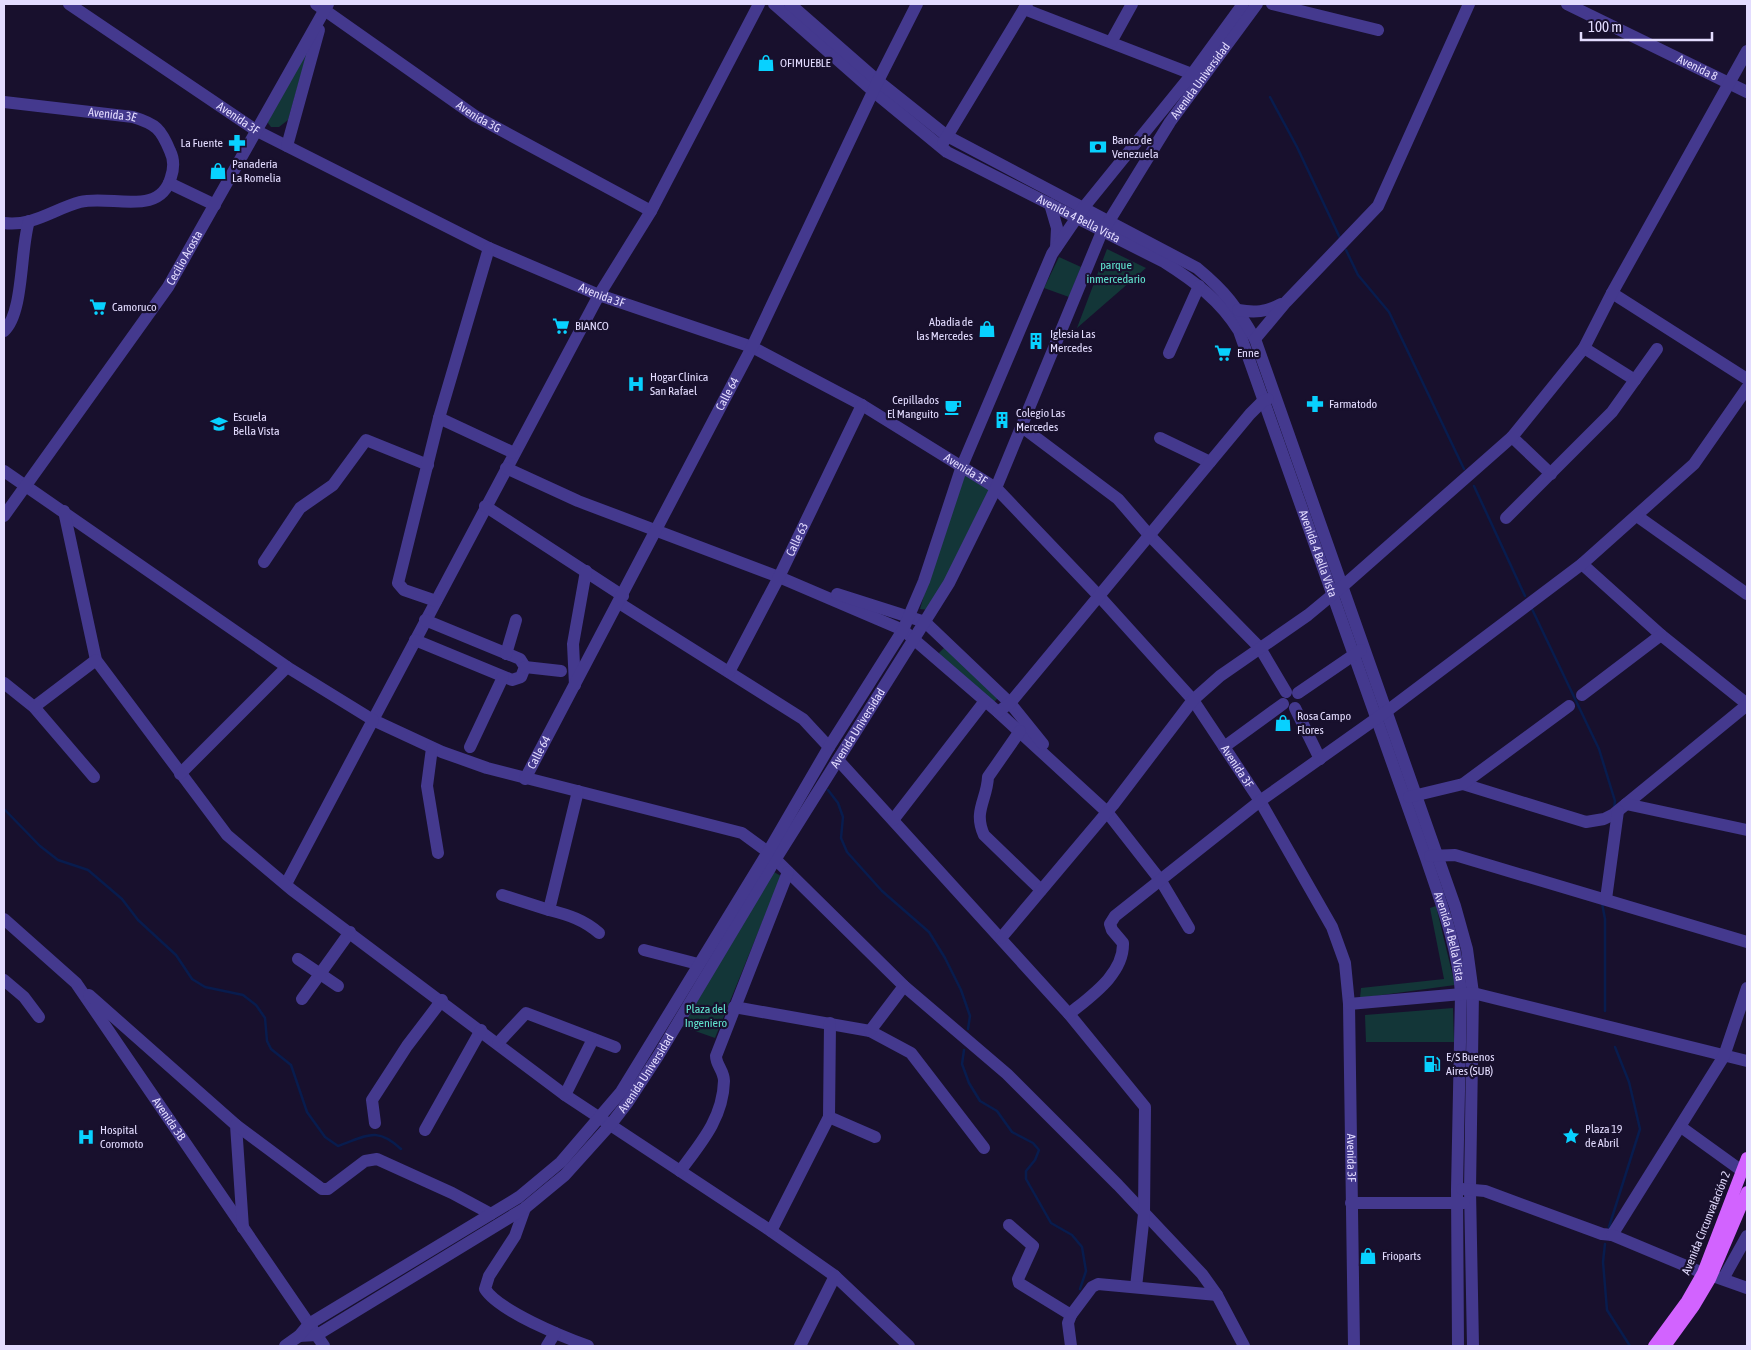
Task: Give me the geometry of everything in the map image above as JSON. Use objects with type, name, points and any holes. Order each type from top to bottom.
[{"type":"main road","name":"Avenida Circunvalación 2","points":[[1654,1346],[1687,1301],[1712,1276],[1747,1158]]},
{"type":"main road","name":"Avenida Circunvalación 2","points":[[1665,1346],[1694,1306],[1712,1276],[1747,1192]]},
{"type":"street","name":"Avenida 3F","points":[[69,4],[257,131],[286,146],[489,248],[599,295],[752,347],[862,405],[996,488],[1100,596],[1193,700],[1260,801],[1332,927],[1345,963],[1349,1004],[1354,1346]]},
{"type":"street","points":[[286,884],[506,468],[599,295],[651,211],[759,4]]},
{"type":"street","name":"Avenida 4 Bella Vista","points":[[774,4],[978,169],[1050,204],[1081,212]]},
{"type":"street","name":"Avenida 4 Bella Vista","points":[[790,4],[876,86]]},
{"type":"street","name":"Calle 64","points":[[525,779],[752,347],[917,4]]},
{"type":"street","points":[[1111,42],[1132,4]]},
{"type":"street","name":"Avenida Universidad","points":[[320,1341],[525,1208],[565,1175],[658,1056],[772,856],[829,747],[903,630],[924,581],[962,466],[1052,254],[1081,212],[1192,74],[1243,4]]},
{"type":"street","name":"Avenida Universidad","points":[[285,1346],[299,1336],[309,1324],[519,1197],[606,1121],[621,1092],[698,964],[838,760],[949,583],[996,488],[1106,226],[1170,122],[1257,4]]},
{"type":"street","points":[[1272,4],[1378,30]]},
{"type":"street","points":[[1255,339],[1286,302],[1378,206],[1469,4]]},
{"type":"street","name":"Avenida 8","points":[[1567,4],[1730,82],[1747,92]]},
{"type":"street","name":"Cecilio Acosta","points":[[4,516],[168,288],[257,131],[324,5]]},
{"type":"street","points":[[286,146],[324,5]]},
{"type":"street","name":"Avenida 3G","points":[[324,5],[475,116],[651,211]]},
{"type":"street","points":[[944,141],[1025,6],[1192,74]]},
{"type":"street","points":[[1001,938],[1107,812],[1193,700],[1220,676],[1343,586],[1512,437],[1584,348],[1612,293],[1747,52]]},
{"type":"street","name":"Avenida 3E","points":[[4,102],[134,116],[154,123],[165,138],[172,154],[173,170],[170,183]]},
{"type":"street","name":"Avenida 4 Bella Vista","points":[[944,141],[1081,212],[1164,262],[1199,286],[1229,314],[1239,331],[1332,594],[1359,651],[1431,856],[1455,906],[1467,949],[1464,1203],[1460,1344]]},
{"type":"street","points":[[4,224],[18,225],[80,202],[98,199],[140,202],[152,200],[162,193],[170,183],[215,205]]},
{"type":"street","points":[[1050,204],[1057,223],[1056,248]]},
{"type":"street","points":[[4,331],[13,317],[22,268],[24,238],[29,222]]},
{"type":"street","name":"Avenida 4 Bella Vista","points":[[1106,226],[1197,268],[1222,288],[1238,310],[1255,339],[1310,493],[1343,586],[1359,651]]},
{"type":"street","points":[[436,601],[404,590],[398,582],[439,418],[489,248]]},
{"type":"street","points":[[1169,353],[1199,286]]},
{"type":"street","points":[[1612,293],[1747,380]]},
{"type":"street","points":[[1238,310],[1253,313],[1268,311],[1286,302]]},
{"type":"street","points":[[1584,348],[1636,380]]},
{"type":"street","points":[[1506,518],[1612,412],[1657,348]]},
{"type":"street","points":[[1069,1014],[1098,992],[1122,958],[1124,943],[1112,930],[1110,924],[1115,916],[1260,801],[1382,714],[1582,564],[1694,464],[1747,388]]},
{"type":"street","points":[[998,712],[1010,703],[1210,462],[1263,402],[1275,397]]},
{"type":"street","name":"Calle 63","points":[[729,672],[779,578],[862,405]]},
{"type":"street","points":[[439,418],[514,454]]},
{"type":"street","points":[[1022,427],[1118,499],[1150,536],[1260,648],[1291,699],[1320,759]]},
{"type":"street","points":[[1512,437],[1551,474]]},
{"type":"street","points":[[1160,438],[1210,462]]},
{"type":"street","points":[[264,562],[300,508],[333,485],[366,440],[428,465]]},
{"type":"street","points":[[506,468],[578,501],[779,578],[903,630],[1020,731],[1107,812],[1161,881],[1189,928]]},
{"type":"street","points":[[4,471],[287,667],[373,720],[432,748],[487,768],[742,834],[772,856],[904,986],[1007,1074],[1118,1185],[1202,1274],[1216,1295],[1242,1344]]},
{"type":"street","points":[[1297,498],[1310,493]]},
{"type":"street","points":[[486,506],[586,571],[621,599],[729,672],[803,719],[829,747]]},
{"type":"street","points":[[64,511],[96,660],[227,836],[286,884],[442,1000],[565,1095],[771,1231],[835,1276],[908,1346]]},
{"type":"street","points":[[1637,516],[1747,594]]},
{"type":"street","points":[[1463,784],[1586,822],[1604,819],[1622,808],[1747,704],[1661,635],[1582,564]]},
{"type":"street","points":[[575,686],[573,644],[586,571]]},
{"type":"street","points":[[779,578],[924,622],[1010,703],[1070,776]]},
{"type":"street","points":[[425,620],[520,659],[525,667]]},
{"type":"street","points":[[506,654],[516,620]]},
{"type":"street","points":[[1582,695],[1661,635]]},
{"type":"street","points":[[415,640],[504,677],[517,679],[525,667]]},
{"type":"street","points":[[1224,747],[1359,651]]},
{"type":"street","points":[[34,707],[96,660]]},
{"type":"street","points":[[180,774],[287,667]]},
{"type":"street","points":[[525,667],[561,671]]},
{"type":"street","points":[[470,747],[504,677]]},
{"type":"street","points":[[4,683],[34,707],[94,777]]},
{"type":"street","points":[[893,820],[985,701]]},
{"type":"street","points":[[1410,796],[1463,784],[1569,706]]},
{"type":"street","points":[[1020,731],[988,778],[988,786],[980,807],[980,826],[984,836],[1041,890]]},
{"type":"street","points":[[432,748],[427,786],[438,853]]},
{"type":"street","points":[[838,760],[1069,1014],[1144,1107],[1144,1214],[1136,1288]]},
{"type":"street","points":[[549,910],[578,791]]},
{"type":"street","points":[[1622,808],[1747,830]]},
{"type":"street","points":[[1606,899],[1622,808]]},
{"type":"street","points":[[1431,856],[1455,855],[1747,942]]},
{"type":"street","points":[[680,1170],[713,1127],[718,1114],[724,1081],[716,1056],[788,872]]},
{"type":"street","points":[[502,894],[549,910],[572,915],[587,923],[600,934]]},
{"type":"street","name":"Avenida 3B","points":[[4,919],[76,983],[320,1341]]},
{"type":"street","points":[[302,998],[350,932]]},
{"type":"street","points":[[644,950],[698,964]]},
{"type":"street","points":[[298,959],[338,986]]},
{"type":"street","points":[[4,980],[24,997],[39,1017]]},
{"type":"street","points":[[76,983],[236,1125],[322,1188],[328,1189],[366,1161],[377,1159],[452,1192],[492,1214]]},
{"type":"street","points":[[870,1031],[904,986]]},
{"type":"street","points":[[1612,1235],[1724,1056],[1747,988]]},
{"type":"street","points":[[1349,1004],[1467,993],[1747,1061]]},
{"type":"street","points":[[375,1123],[372,1100],[407,1046],[442,1000]]},
{"type":"street","points":[[734,1007],[870,1031],[911,1053],[984,1148]]},
{"type":"street","points":[[498,1043],[526,1013],[615,1047]]},
{"type":"street","points":[[771,1231],[829,1117],[830,1023]]},
{"type":"street","points":[[425,1130],[481,1030]]},
{"type":"street","points":[[565,1095],[593,1039]]},
{"type":"street","points":[[829,1117],[875,1137]]},
{"type":"street","points":[[236,1125],[243,1230]]},
{"type":"street","points":[[1681,1127],[1742,1170]]},
{"type":"street","points":[[1464,1189],[1485,1191],[1602,1234],[1612,1235],[1712,1276],[1747,1288]]},
{"type":"street","points":[[1352,1203],[1464,1203]]},
{"type":"street","name":"Avenida 4 Bella Vista","points":[[1464,1203],[1473,1346]]},
{"type":"street","points":[[525,1208],[516,1236],[489,1276],[485,1289],[496,1300],[555,1333],[588,1346]]},
{"type":"street","points":[[1009,1225],[1033,1246],[1018,1279],[1019,1283],[1071,1315]]},
{"type":"street","points":[[1712,1276],[1747,1236]]},
{"type":"street","points":[[800,1346],[835,1276]]},
{"type":"street","points":[[1071,1346],[1068,1323],[1071,1315],[1095,1285],[1216,1295]]},
{"type":"street","name":"Avenida 4 Bella Vista","points":[[1473,1329],[1480,1346]]},
{"type":"street","points":[[547,1346],[555,1333]]},
{"type":"street","points":[[299,1336],[320,1341]]},
{"type":"green space","points":[[311,40],[288,120],[279,127],[271,127],[268,123],[268,117]]},
{"type":"green space","name":"parque inmercedario","points":[[1107,249],[1146,268],[1077,328]]},
{"type":"green space","points":[[1059,257],[1081,267],[1069,297],[1044,288]]},
{"type":"green space","points":[[962,466],[996,488],[929,610],[920,609]]},
{"type":"green space","points":[[946,646],[998,698],[993,703],[938,654]]},
{"type":"green space","name":"Plaza del Ingeniero","points":[[774,872],[781,876],[715,1038],[681,1026]]},
{"type":"green space","points":[[1436,906],[1455,985],[1360,998],[1361,988],[1444,979],[1430,908]]},
{"type":"green space","points":[[1453,1008],[1454,1042],[1366,1042],[1365,1015]]},
{"type":"waterway","points":[[1270,97],[1297,147],[1340,238]]},
{"type":"waterway","points":[[1346,250],[1358,275],[1389,312],[1464,469]]},
{"type":"waterway","points":[[1474,486],[1525,596]]},
{"type":"waterway","points":[[1531,607],[1599,749],[1615,801],[1614,809]]},
{"type":"waterway","points":[[828,790],[838,803],[843,817],[841,838],[847,852],[882,891],[929,932],[945,958],[961,990],[970,1016],[968,1029]]},
{"type":"waterway","points":[[4,809],[40,846],[58,860],[88,870],[122,899],[138,920],[176,955],[192,979],[205,987],[243,995],[256,1005],[265,1018],[267,1041],[271,1049],[291,1065],[307,1112],[325,1137],[338,1146],[364,1136],[378,1135],[385,1137],[401,1149]]},
{"type":"waterway","points":[[1602,903],[1605,919],[1605,1011]]},
{"type":"waterway","points":[[1609,1227],[1640,1129],[1629,1082],[1615,1047]]},
{"type":"waterway","points":[[964,1050],[962,1064],[969,1083],[980,1101],[997,1111],[1012,1132],[1033,1143],[1039,1150],[1035,1160],[1026,1171],[1026,1179],[1051,1223],[1072,1235],[1082,1247],[1086,1271],[1080,1289]]},
{"type":"waterway","points":[[1605,1244],[1603,1262],[1607,1310],[1630,1346]]},
{"type":"place","name":"OFIMUEBLE","points":[[766,63]]},
{"type":"place","name":"La Fuente","points":[[237,143]]},
{"type":"place","name":"Banco de Venezuela","points":[[1098,147]]},
{"type":"place","name":"Panadería La Romelia","points":[[218,171]]},
{"type":"place","name":"Camoruco","points":[[98,307]]},
{"type":"place","name":"BIANCO","points":[[561,326]]},
{"type":"place","name":"Abadía de las Mercedes","points":[[987,329]]},
{"type":"place","name":"Iglesia Las Mercedes","points":[[1036,341]]},
{"type":"place","name":"Enne","points":[[1223,353]]},
{"type":"place","name":"Hogar Clínica San Rafael","points":[[636,384]]},
{"type":"place","name":"Farmatodo","points":[[1315,404]]},
{"type":"place","name":"Cepillados El Manguito","points":[[953,407]]},
{"type":"place","name":"Colegio Las Mercedes","points":[[1002,420]]},
{"type":"place","name":"Escuela Bella Vista","points":[[219,424]]},
{"type":"place","name":"Rosa Campo Flores","points":[[1283,723]]},
{"type":"place","name":"E/S Buenos Aires (SUB)","points":[[1432,1064]]},
{"type":"place","name":"Plaza 19 de Abril","points":[[1571,1136]]},
{"type":"place","name":"Hospital Coromoto","points":[[86,1137]]},
{"type":"place","name":"Frioparts","points":[[1368,1256]]}]
